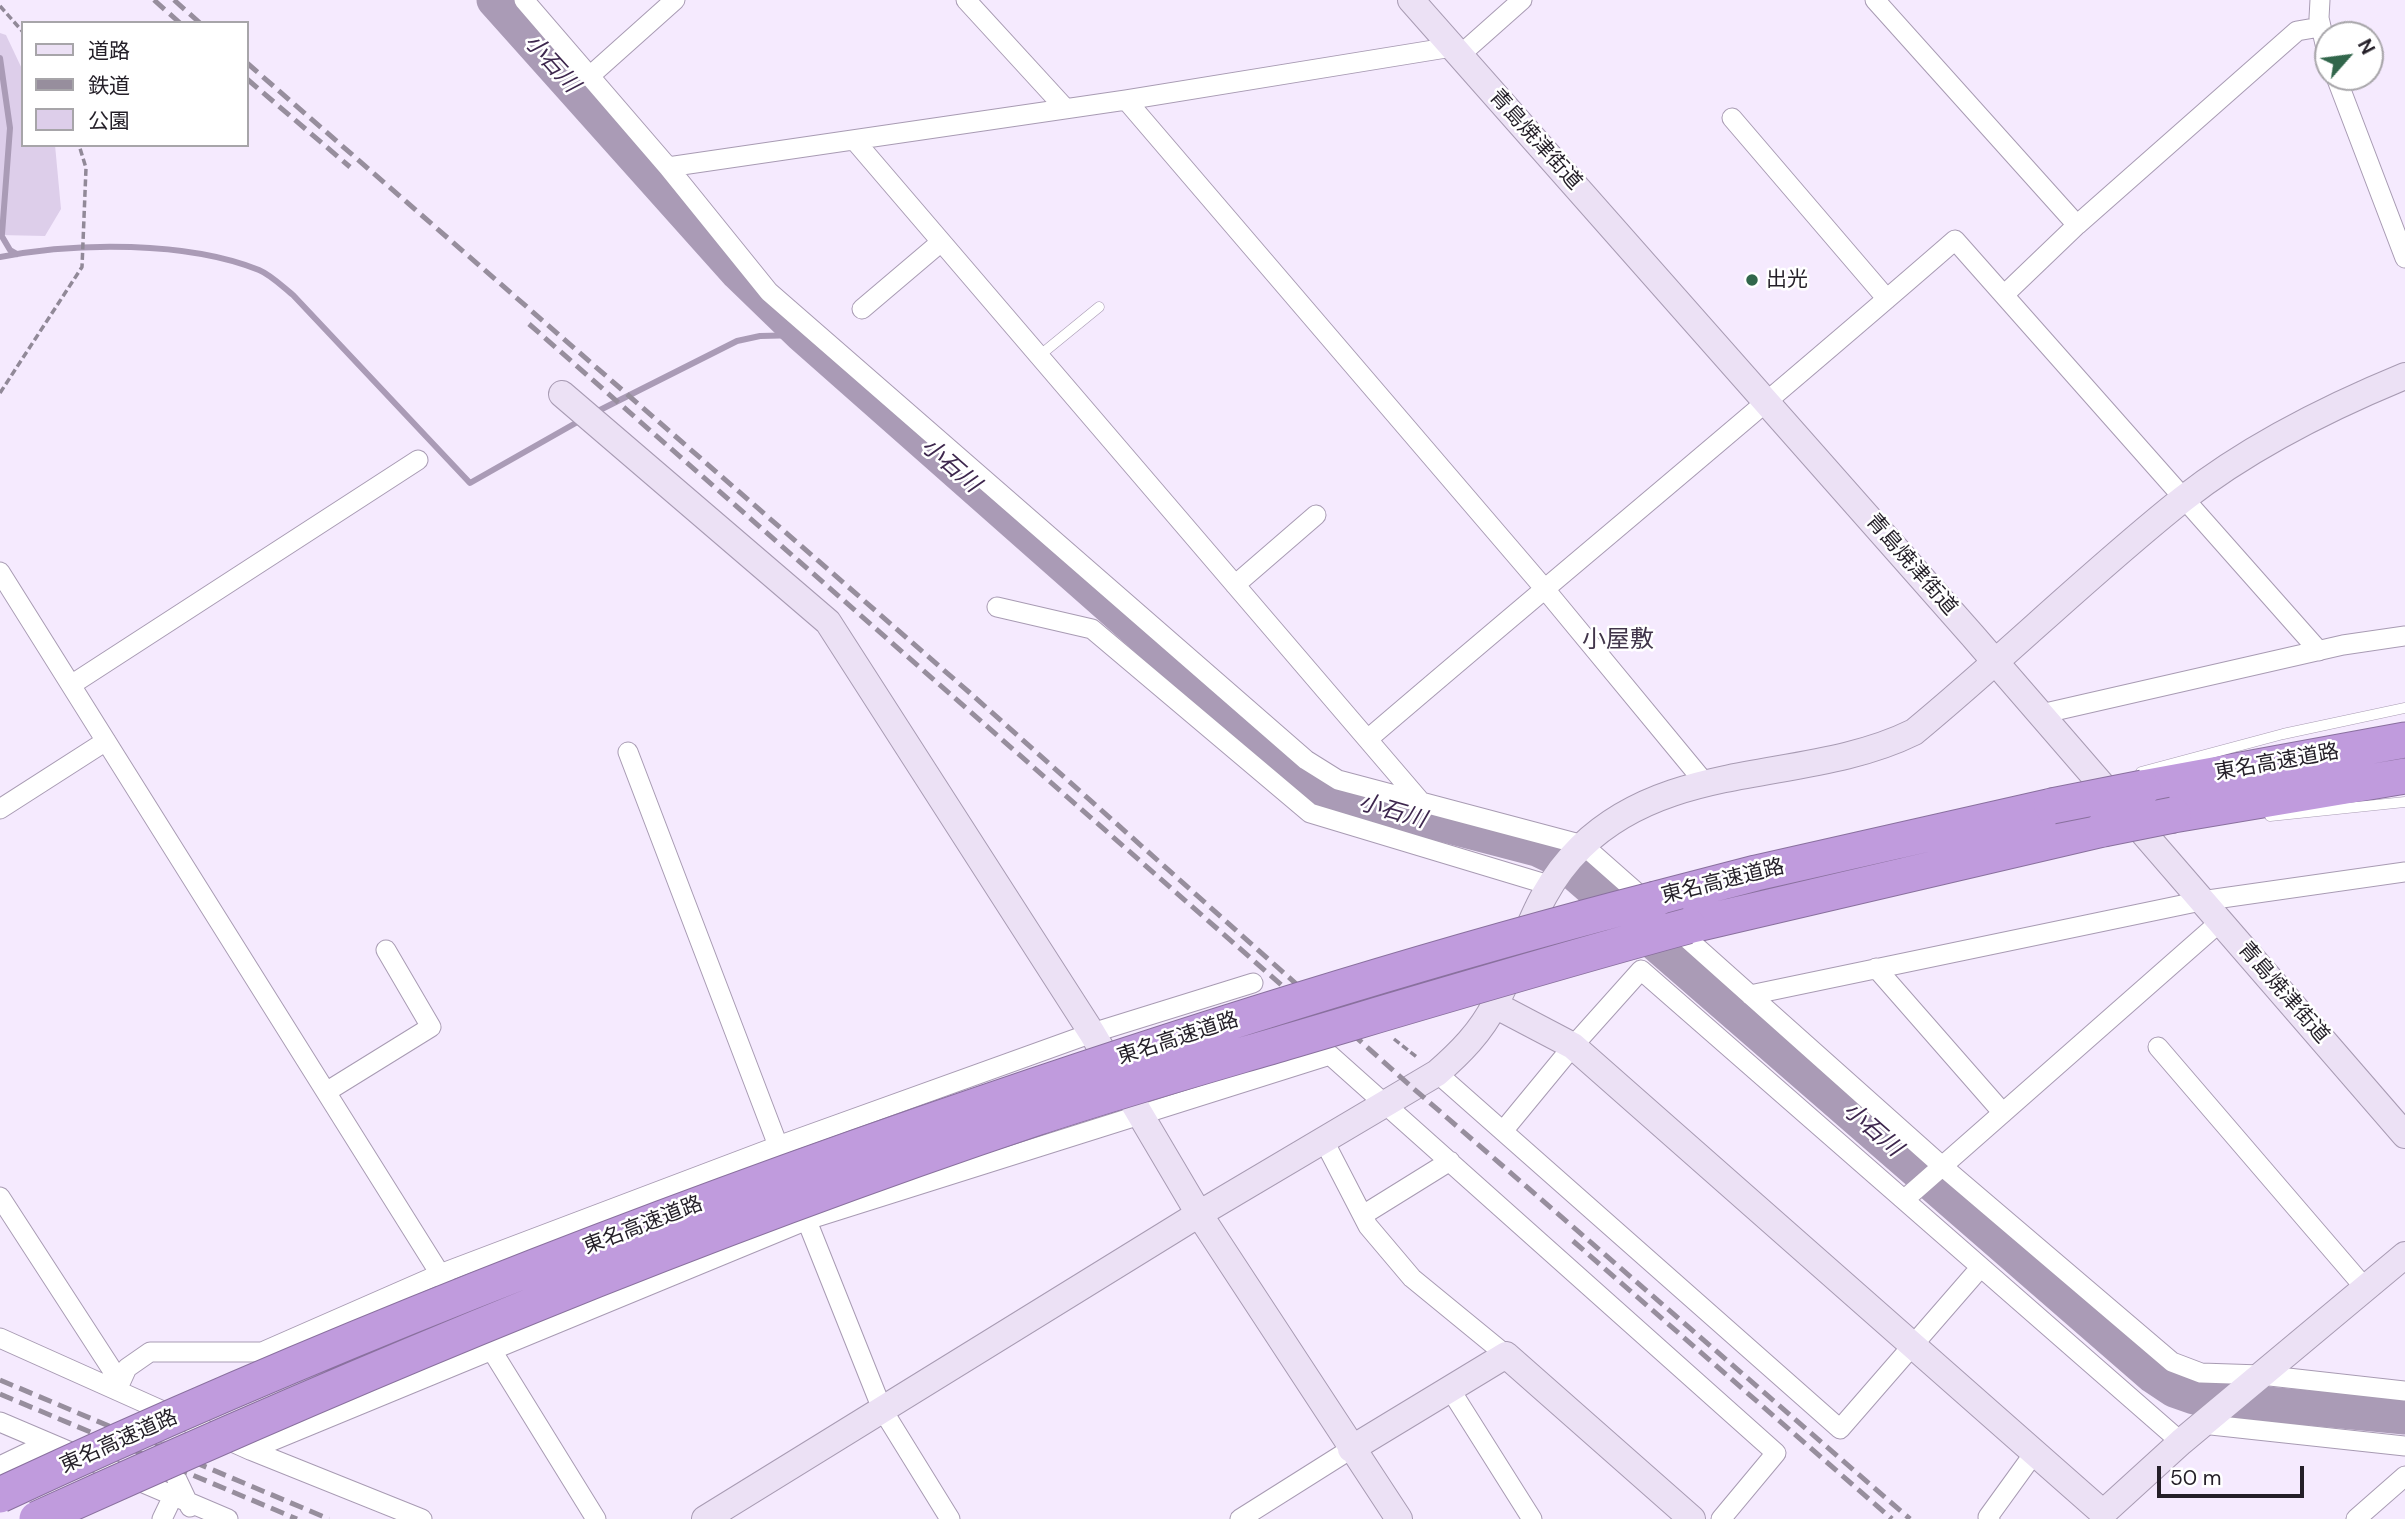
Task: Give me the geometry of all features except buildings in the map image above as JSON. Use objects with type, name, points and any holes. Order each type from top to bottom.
[{"type":"highway","name":"東名高速道路","points":[[0,1495],[217,1398],[527,1269],[816,1160],[1249,1015],[1443,957],[1656,899],[2049,802],[2405,740]]},
{"type":"highway","name":"東名高速道路","points":[[37,1519],[205,1442],[537,1305],[826,1193],[1038,1117],[1454,992],[1688,926],[2203,809],[2405,776]]},
{"type":"street","points":[[524,0],[591,75],[769,292],[1306,760],[1338,780],[1579,849],[1750,995],[1942,1166],[2172,1362],[2202,1373],[2261,1375],[2405,1391]]},
{"type":"street","points":[[591,75],[675,0]]},
{"type":"street","points":[[966,0],[1065,108]]},
{"type":"street","name":"青島焼津街道","points":[[1411,0],[1996,662],[2405,1135]]},
{"type":"street","points":[[668,167],[1456,51],[1521,0]]},
{"type":"street","points":[[1875,0],[2077,225]]},
{"type":"street","points":[[2320,0],[2320,21]]},
{"type":"street","points":[[2004,295],[2077,225],[2297,31],[2314,28]]},
{"type":"street","points":[[2341,91],[2405,258]]},
{"type":"street","points":[[1126,100],[1544,588],[1705,783]]},
{"type":"street","points":[[1732,117],[1887,299]]},
{"type":"street","points":[[855,141],[1422,803]]},
{"type":"street","points":[[1367,739],[1768,403],[1955,240],[2319,651]]},
{"type":"street","points":[[862,309],[941,242]]},
{"type":"street","points":[[705,1519],[1199,1214],[1437,1073],[1464,1050],[1495,1005],[1537,905],[1549,885],[1579,849],[1624,814],[1669,794],[1705,783],[1880,746],[1914,732],[2183,499],[2274,439],[2324,412],[2405,376]]},
{"type":"street","points":[[562,394],[828,622],[1092,1033],[1199,1214],[1399,1519]]},
{"type":"street","points":[[71,685],[418,460]]},
{"type":"street","points":[[1235,585],[1316,515]]},
{"type":"street","points":[[0,572],[440,1274],[493,1351],[596,1519]]},
{"type":"street","points":[[998,607],[1092,629],[1310,813],[1549,885]]},
{"type":"street","points":[[2041,715],[2319,651],[2405,636]]},
{"type":"street","points":[[0,809],[106,741]]},
{"type":"street","points":[[628,752],[778,1146],[882,1409],[950,1519]]},
{"type":"street","points":[[1750,995],[2201,901],[2405,872]]},
{"type":"street","points":[[1905,1199],[2221,921]]},
{"type":"street","points":[[326,1092],[431,1027],[386,950]]},
{"type":"street","points":[[1876,968],[2003,1113]]},
{"type":"street","points":[[1503,1131],[1573,1046],[1641,970],[2181,1442]]},
{"type":"street","points":[[119,1386],[127,1368],[150,1352],[262,1352],[440,1274],[778,1146],[1092,1033],[1253,983]]},
{"type":"street","points":[[1495,1005],[1573,1046],[2035,1452],[2103,1517],[2181,1442],[2405,1255]]},
{"type":"street","points":[[2158,1047],[2365,1288]]},
{"type":"street","points":[[250,1450],[807,1220],[1141,1112],[1330,1055],[1776,1453],[1721,1519]]},
{"type":"street","points":[[1437,1073],[1840,1429],[1980,1268]]},
{"type":"street","points":[[1323,1139],[1363,1215],[1412,1278],[1506,1355],[1692,1519]]},
{"type":"street","points":[[1363,1215],[1450,1161]]},
{"type":"street","points":[[0,1197],[119,1386]]},
{"type":"street","points":[[0,1338],[119,1386],[141,1400],[250,1450],[422,1519]]},
{"type":"street","points":[[1241,1519],[1506,1355]]},
{"type":"street","points":[[1450,1389],[1532,1519]]},
{"type":"street","points":[[141,1400],[180,1499],[198,1519]]},
{"type":"street","points":[[0,1422],[228,1519]]},
{"type":"street","points":[[2202,1424],[2405,1447]]},
{"type":"street","points":[[0,1466],[48,1443]]},
{"type":"street","points":[[1990,1519],[1988,1517],[2035,1452]]},
{"type":"street","points":[[2356,1519],[2405,1476]]},
{"type":"street","points":[[162,1519],[180,1499]]},
{"type":"lane","points":[[1039,356],[1099,307]]},
{"type":"lane","points":[[2130,774],[2283,734],[2405,708]]},
{"type":"lane","points":[[2257,817],[2405,802]]},
{"type":"lane","points":[[2203,809],[2243,815]]},
{"type":"path","points":[[0,6],[21,31]]},
{"type":"path","points":[[0,393],[82,267],[86,168],[80,147]]},
{"type":"green space","points":[[0,33],[6,35],[21,67],[21,147],[55,147],[61,209],[45,236],[0,235]]},
{"type":"waterway","name":"小石川","points":[[494,0],[738,273],[802,335],[1306,780],[1338,797],[1537,849],[1558,859],[2153,1376],[2174,1390],[2194,1397],[2405,1417]]},
{"type":"waterway","points":[[0,58],[10,128],[2,234]]},
{"type":"waterway","points":[[0,233],[10,250],[17,254]]},
{"type":"waterway","points":[[0,257],[62,249],[131,247],[199,254],[230,260],[259,270],[293,295],[470,483],[581,420]]},
{"type":"waterway","points":[[594,413],[737,341],[760,336],[802,335]]},
{"type":"railway","points":[[154,0],[178,21]]},
{"type":"railway","points":[[174,0],[198,21]]},
{"type":"railway","points":[[248,64],[970,693],[1414,1089],[1910,1519]]},
{"type":"railway","points":[[248,80],[350,167]]},
{"type":"railway","points":[[529,324],[1328,1026]]},
{"type":"railway","points":[[1573,1241],[1892,1519]]},
{"type":"railway","points":[[0,1380],[329,1519]]},
{"type":"railway","points":[[0,1394],[297,1519]]},
{"type":"place","name":"出光","points":[[1752,280]]},
{"type":"district","name":"小屋敷","points":[[1618,641]]}]
